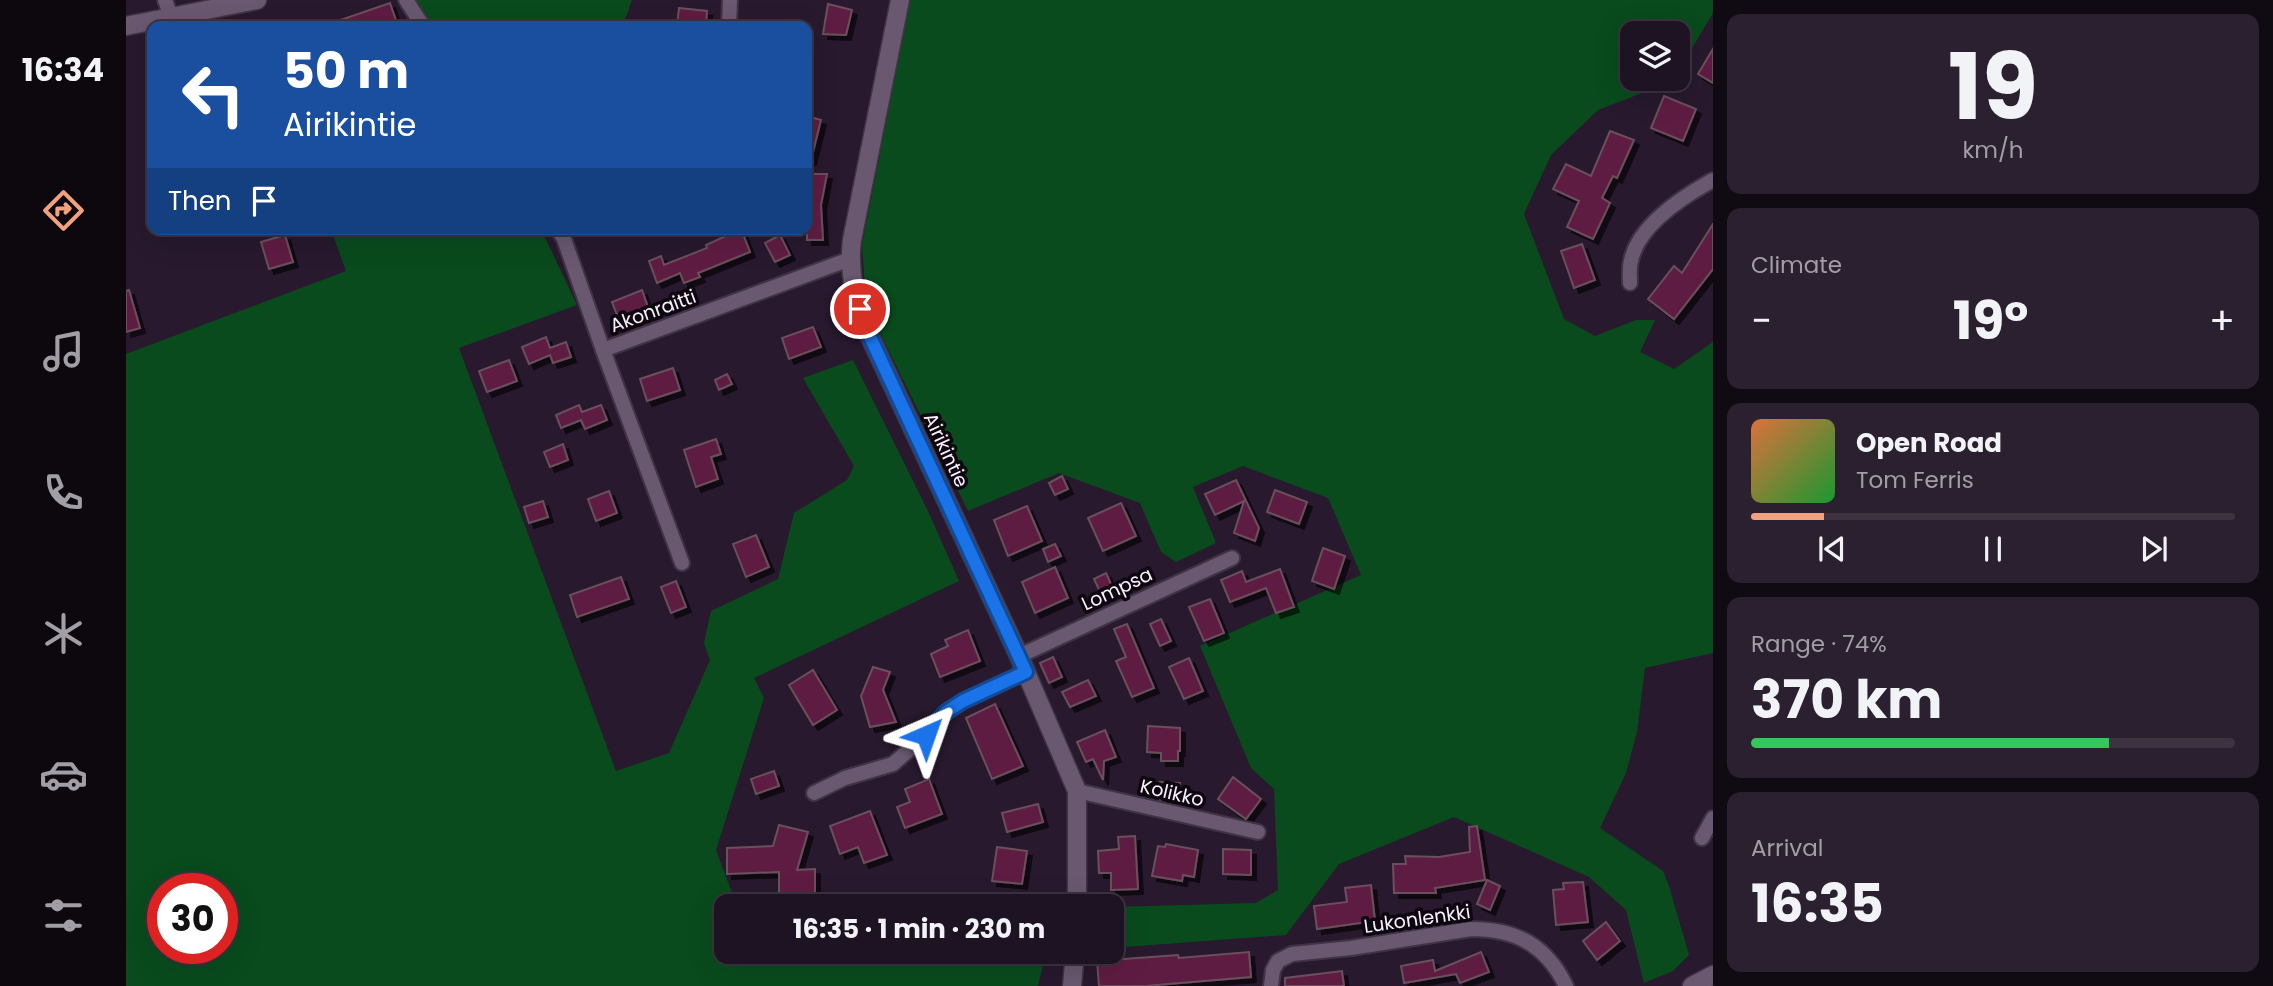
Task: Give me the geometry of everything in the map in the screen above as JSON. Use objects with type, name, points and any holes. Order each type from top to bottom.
[{"type":"street","points":[[126,26],[170,14],[257,0]]},
{"type":"street","points":[[406,0],[421,21]]},
{"type":"street","points":[[729,21],[730,0]]},
{"type":"street","name":"Airikintie","points":[[900,0],[850,259],[854,292],[865,326],[1022,664],[1077,791],[1077,894]]},
{"type":"street","points":[[1630,283],[1631,260],[1651,227],[1680,199],[1713,180]]},
{"type":"street","points":[[562,235],[603,350]]},
{"type":"street","name":"Akonraitti","points":[[682,563],[603,350],[850,259]]},
{"type":"street","name":"Lompsa","points":[[814,793],[845,778],[893,764],[926,735],[946,712],[1022,664],[1232,558]]},
{"type":"street","name":"Kolikko","points":[[1077,791],[1258,832]]},
{"type":"street","points":[[1702,838],[1713,818]]},
{"type":"street","name":"Lukonlenkki","points":[[1271,986],[1273,970],[1278,961],[1292,954],[1351,948],[1471,929],[1491,929],[1535,945],[1550,959],[1566,986]]},
{"type":"street","points":[[1072,986],[1074,964]]},
{"type":"street","points":[[1692,986],[1713,975]]},
{"type":"green space","points":[[415,0],[632,0],[625,21],[429,21]]},
{"type":"green space","points":[[910,0],[1713,0],[1713,13],[1690,52],[1690,21],[1620,21],[1620,91],[1647,91],[1598,110],[1551,155],[1524,214],[1564,319],[1595,336],[1636,320],[1655,320],[1640,352],[1674,369],[1713,342],[1713,653],[1645,668],[1637,732],[1626,773],[1600,828],[1663,871],[1689,955],[1673,971],[1644,983],[1626,910],[1589,877],[1454,817],[1339,864],[1286,935],[1124,947],[1124,907],[1256,903],[1278,890],[1274,789],[1251,768],[1200,646],[1361,575],[1328,498],[1243,466],[1193,487],[1216,543],[1176,562],[1161,552],[1140,503],[1059,473],[968,511],[877,327],[865,288],[862,245]]},
{"type":"green space","points":[[333,235],[544,235],[577,305],[459,348],[616,771],[669,753],[710,660],[704,643],[711,611],[778,579],[794,513],[847,480],[854,466],[803,378],[853,360],[928,511],[959,581],[754,678],[764,698],[716,850],[732,894],[714,894],[714,964],[1043,964],[1038,986],[126,986],[126,354],[346,271]]},
{"type":"building","points":[[390,3],[396,21],[338,21]]},
{"type":"building","points":[[828,4],[852,10],[846,35],[823,34]]},
{"type":"building","points":[[679,8],[707,11],[706,21],[678,21]]},
{"type":"building","points":[[1713,49],[1713,83],[1698,74]]},
{"type":"building","points":[[1664,96],[1696,109],[1683,141],[1651,128]]},
{"type":"building","points":[[812,117],[821,120],[812,156]]},
{"type":"building","points":[[1610,131],[1634,140],[1617,178],[1613,176],[1602,198],[1610,203],[1593,239],[1567,227],[1579,201],[1553,189],[1566,164],[1591,176]]},
{"type":"building","points":[[812,174],[827,174],[821,205],[823,240],[807,240],[807,235],[812,235]]},
{"type":"building","points":[[1713,224],[1713,269],[1674,319],[1648,299],[1674,266],[1682,273]]},
{"type":"building","points":[[285,235],[293,262],[269,269],[261,242]]},
{"type":"building","points":[[743,235],[750,252],[698,273],[700,277],[684,283],[680,273],[657,283],[649,261],[661,256],[664,265],[707,248],[706,245],[726,236]]},
{"type":"building","points":[[780,235],[790,255],[775,262],[765,243]]},
{"type":"building","points":[[1582,244],[1595,280],[1574,288],[1561,251]]},
{"type":"building","points":[[129,290],[140,328],[126,332],[126,291]]},
{"type":"building","points":[[642,290],[650,313],[621,325],[612,302]]},
{"type":"building","points":[[813,327],[821,347],[789,359],[782,338]]},
{"type":"building","points":[[546,337],[550,348],[566,342],[571,357],[553,363],[550,355],[529,364],[522,347]]},
{"type":"building","points":[[509,360],[517,381],[487,392],[479,371]]},
{"type":"building","points":[[673,368],[680,390],[647,401],[640,379]]},
{"type":"building","points":[[727,374],[732,384],[719,390],[715,380]]},
{"type":"building","points":[[579,405],[582,412],[601,405],[607,420],[585,429],[581,420],[561,428],[556,415]]},
{"type":"building","points":[[716,439],[721,454],[711,457],[718,479],[696,487],[684,450]]},
{"type":"building","points":[[563,444],[568,460],[550,467],[544,452]]},
{"type":"building","points":[[1062,476],[1068,489],[1055,495],[1049,483]]},
{"type":"building","points":[[1236,480],[1259,528],[1255,541],[1234,533],[1244,501],[1215,515],[1205,494]]},
{"type":"building","points":[[1275,490],[1307,502],[1299,524],[1267,512]]},
{"type":"building","points":[[609,491],[617,513],[596,521],[588,499]]},
{"type":"building","points":[[543,501],[548,517],[529,523],[524,507]]},
{"type":"building","points":[[1121,503],[1136,536],[1103,551],[1088,518]]},
{"type":"building","points":[[1027,506],[1042,541],[1008,556],[994,520]]},
{"type":"building","points":[[756,535],[769,567],[746,577],[733,544]]},
{"type":"building","points":[[1055,544],[1061,556],[1048,562],[1043,549]]},
{"type":"building","points":[[1323,548],[1345,556],[1334,589],[1312,581]]},
{"type":"building","points":[[1055,567],[1068,598],[1035,613],[1022,582]]},
{"type":"building","points":[[1280,569],[1294,607],[1276,613],[1266,588],[1230,602],[1221,580],[1242,571],[1246,582]]},
{"type":"building","points":[[1106,573],[1114,591],[1102,596],[1094,579]]},
{"type":"building","points":[[621,577],[629,599],[577,617],[570,595]]},
{"type":"building","points":[[676,581],[686,607],[671,613],[661,587]]},
{"type":"building","points":[[1210,599],[1224,633],[1204,641],[1189,607]]},
{"type":"building","points":[[1161,619],[1171,641],[1160,646],[1150,624]]},
{"type":"building","points":[[1127,624],[1154,688],[1132,697],[1116,661],[1126,657],[1114,629]]},
{"type":"building","points":[[968,630],[980,661],[940,677],[931,654],[948,646],[945,640]]},
{"type":"building","points":[[1053,657],[1062,677],[1049,683],[1040,663]]},
{"type":"building","points":[[1189,658],[1203,691],[1184,699],[1169,667]]},
{"type":"building","points":[[873,667],[890,672],[883,690],[896,722],[870,727],[861,696]]},
{"type":"building","points":[[813,670],[837,710],[813,725],[789,685]]},
{"type":"building","points":[[1088,680],[1096,696],[1070,707],[1062,692]]},
{"type":"building","points":[[995,704],[1023,766],[992,779],[966,718]]},
{"type":"building","points":[[1148,726],[1180,728],[1178,761],[1161,761],[1161,753],[1147,752]]},
{"type":"building","points":[[1105,730],[1116,757],[1104,761],[1103,780],[1093,759],[1086,762],[1077,742]]},
{"type":"building","points":[[774,771],[779,786],[756,794],[751,779]]},
{"type":"building","points":[[1233,777],[1261,799],[1246,819],[1218,799]]},
{"type":"building","points":[[929,779],[942,814],[905,828],[897,807],[910,802],[905,789]]},
{"type":"building","points":[[1160,782],[1180,783],[1180,801],[1160,800]]},
{"type":"building","points":[[1038,804],[1043,822],[1007,832],[1002,813]]},
{"type":"building","points":[[870,811],[887,855],[864,863],[858,847],[840,854],[830,826]]},
{"type":"building","points":[[779,825],[808,832],[797,870],[815,869],[815,894],[779,894],[779,872],[727,874],[727,848],[773,846]]},
{"type":"building","points":[[1477,826],[1485,880],[1435,888],[1436,893],[1394,893],[1393,864],[1406,864],[1405,856],[1439,857],[1470,852],[1469,827]]},
{"type":"building","points":[[1135,836],[1138,889],[1111,890],[1111,873],[1099,873],[1098,851],[1119,849],[1118,837]]},
{"type":"building","points":[[1166,844],[1198,850],[1194,877],[1183,875],[1182,881],[1152,876],[1158,846],[1165,847]]},
{"type":"building","points":[[997,847],[1027,851],[1022,884],[992,881]]},
{"type":"building","points":[[1223,849],[1251,850],[1251,875],[1223,874]]},
{"type":"building","points":[[1487,880],[1500,886],[1490,910],[1477,904]]},
{"type":"building","points":[[1583,882],[1588,922],[1556,925],[1553,890],[1564,889],[1563,883]]},
{"type":"building","points":[[1371,885],[1375,921],[1317,929],[1314,906],[1347,902],[1345,888]]},
{"type":"building","points":[[1606,922],[1620,941],[1597,960],[1583,941]]},
{"type":"building","points":[[1249,952],[1251,977],[1145,986],[1099,986],[1097,964],[1124,964],[1124,959],[1178,955],[1179,958]]},
{"type":"building","points":[[1481,952],[1489,972],[1460,983],[1456,974],[1404,983],[1401,966],[1433,960],[1435,971]]},
{"type":"building","points":[[1342,971],[1344,986],[1285,986],[1285,978]]},
{"type":"route","points":[[860,309],[865,326],[1026,672],[963,701],[946,712],[926,735]]}]
